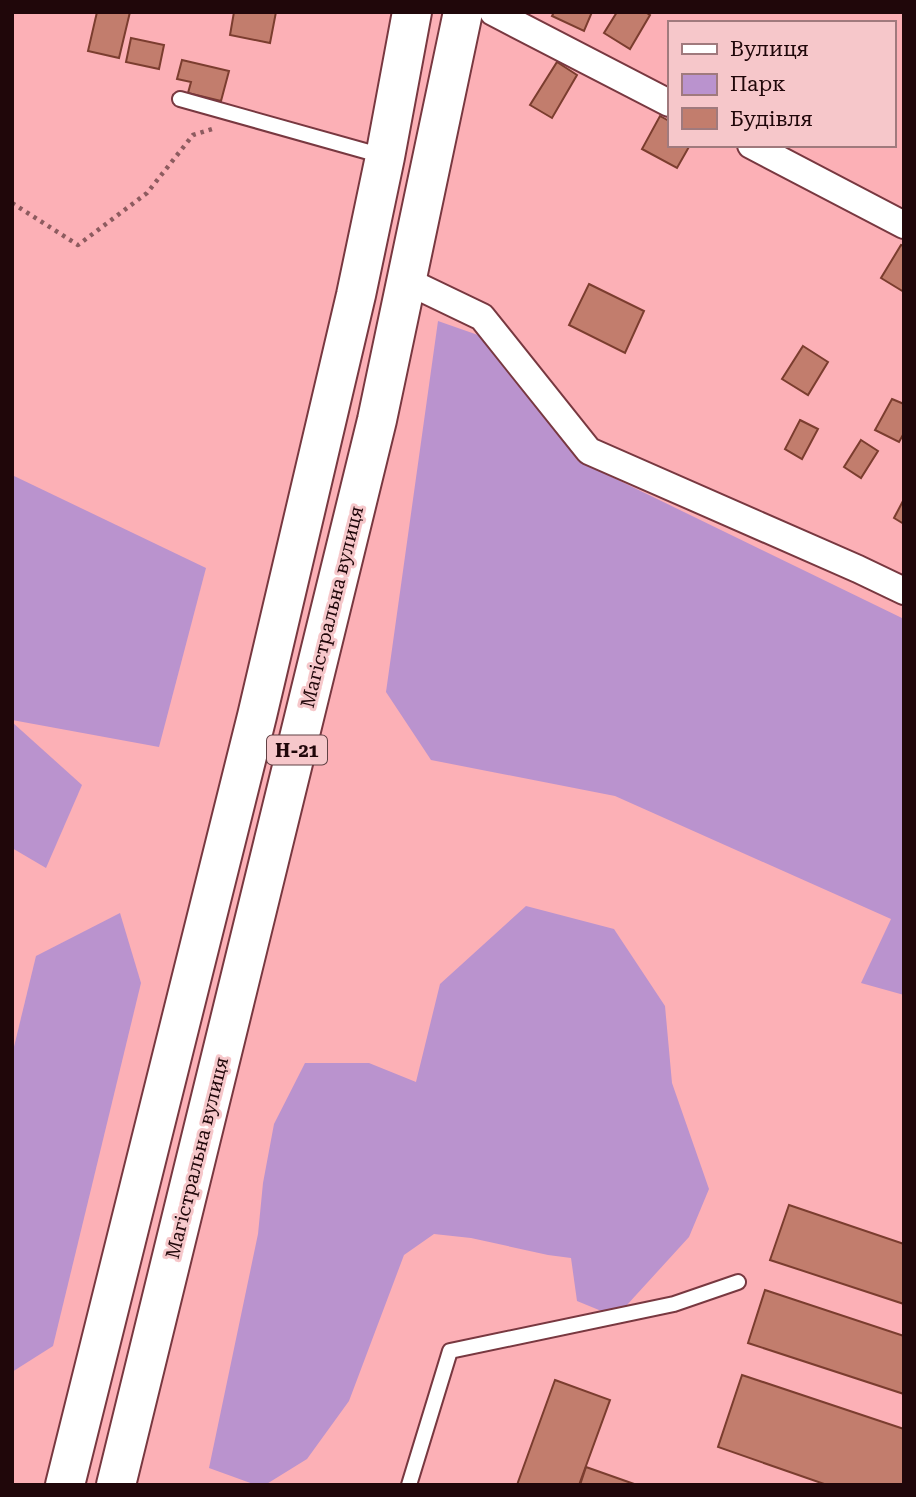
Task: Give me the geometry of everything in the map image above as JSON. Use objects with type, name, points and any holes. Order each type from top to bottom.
[{"type":"main road","name":"Н-21","points":[[65,1485],[257,716],[356,295],[412,12]]},
{"type":"main road","name":"Магістральна вулиця","points":[[116,1485],[377,420],[463,12]]},
{"type":"street","points":[[493,12],[668,102]]},
{"type":"street","points":[[755,147],[904,225]]},
{"type":"street","points":[[407,281],[482,317],[589,450],[904,591]]},
{"type":"lane","points":[[180,99],[385,157]]},
{"type":"lane","points":[[409,1485],[450,1351],[674,1304],[738,1282]]},
{"type":"path","points":[[12,203],[78,245],[147,193],[193,135],[248,119]]},
{"type":"green space","points":[[438,321],[495,341],[577,460],[904,619],[904,995],[861,983],[891,919],[615,796],[431,760],[386,692]]},
{"type":"green space","points":[[12,475],[206,568],[159,747],[12,720]]},
{"type":"green space","points":[[12,722],[82,785],[46,868],[12,848]]},
{"type":"green space","points":[[526,906],[614,929],[665,1006],[672,1083],[709,1189],[689,1237],[616,1317],[577,1301],[571,1258],[471,1238],[434,1234],[404,1255],[349,1401],[307,1459],[265,1485],[256,1485],[209,1468],[258,1234],[263,1183],[274,1124],[305,1063],[369,1063],[416,1082],[440,984]]},
{"type":"green space","points":[[120,913],[141,983],[53,1346],[12,1372],[12,1055],[36,956]]},
{"type":"building","points":[[97,12],[130,12],[119,58],[88,51]]},
{"type":"building","points":[[234,12],[276,12],[270,43],[230,35]]},
{"type":"building","points":[[554,12],[592,12],[584,31],[552,16]]},
{"type":"building","points":[[617,12],[645,12],[650,15],[630,49],[604,33]]},
{"type":"building","points":[[131,38],[164,45],[159,69],[126,62]]},
{"type":"building","points":[[182,60],[229,71],[221,101],[188,93],[191,82],[177,79]]},
{"type":"building","points":[[557,62],[577,75],[552,118],[530,105]]},
{"type":"building","points":[[660,116],[668,120],[668,147],[689,147],[677,168],[642,149]]},
{"type":"building","points":[[901,245],[904,246],[904,292],[881,278]]},
{"type":"building","points":[[589,284],[644,311],[625,353],[569,325]]},
{"type":"building","points":[[803,346],[828,362],[808,395],[782,379]]},
{"type":"building","points":[[892,399],[904,404],[904,433],[899,442],[875,430]]},
{"type":"building","points":[[800,420],[818,429],[802,459],[785,449]]},
{"type":"building","points":[[861,440],[878,451],[861,478],[844,467]]},
{"type":"building","points":[[904,499],[904,524],[894,518]]},
{"type":"building","points":[[789,1205],[904,1244],[904,1304],[770,1260]]},
{"type":"building","points":[[765,1290],[904,1336],[904,1394],[748,1343]]},
{"type":"building","points":[[742,1375],[904,1429],[904,1485],[827,1485],[718,1447]]},
{"type":"building","points":[[555,1380],[610,1400],[579,1485],[517,1485]]},
{"type":"building","points":[[586,1467],[637,1485],[580,1485]]}]
